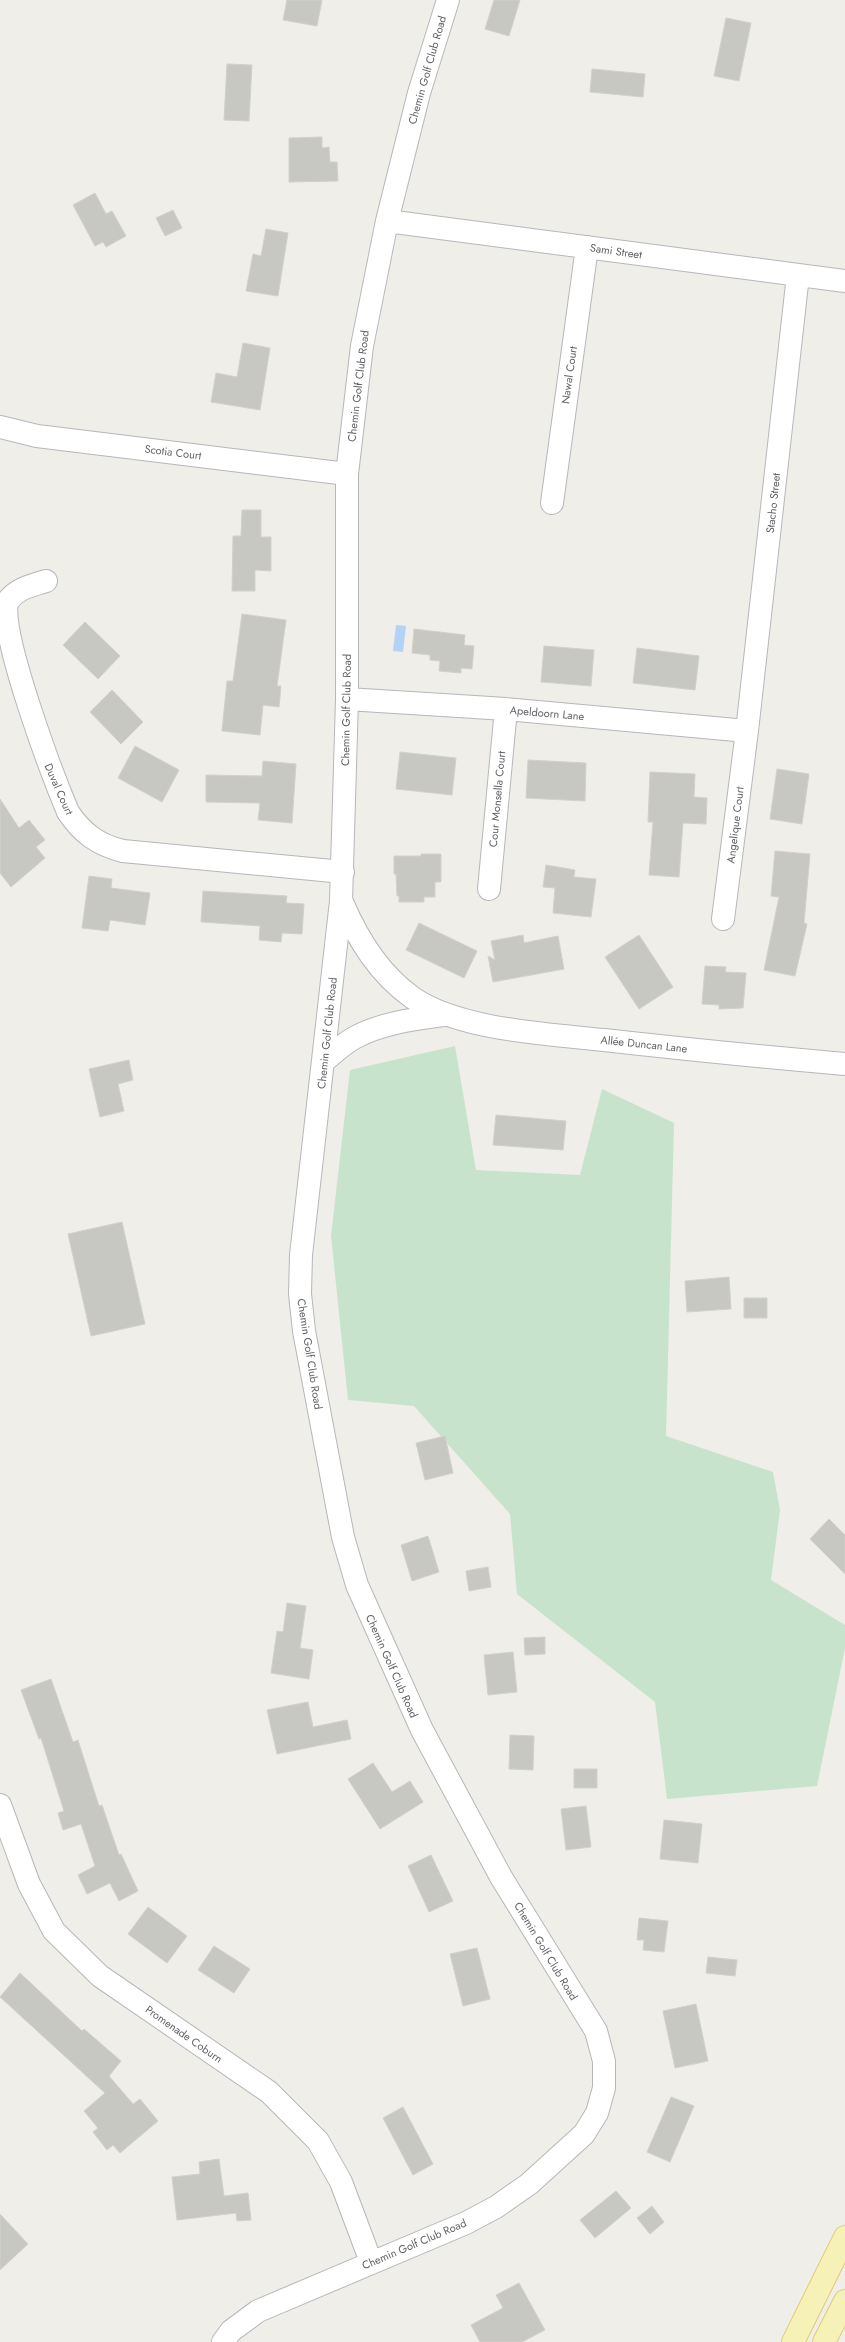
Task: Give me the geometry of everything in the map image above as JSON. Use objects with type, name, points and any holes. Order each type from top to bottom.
[{"type":"main road","points":[[793,2342],[802,2332],[845,2237]]},
{"type":"main road","points":[[824,2342],[845,2301]]},
{"type":"street","name":"Chemin Golf Club Road","points":[[222,2342],[231,2331],[258,2311],[371,2262],[466,2224],[496,2206],[529,2184],[562,2157],[584,2134],[597,2113],[604,2088],[604,2061],[596,2031],[501,1877],[422,1730],[357,1585],[343,1537],[304,1331],[300,1294],[301,1255],[324,1061],[343,872],[347,700],[347,474],[362,346],[387,221],[420,93],[448,0]]},
{"type":"street","name":"Sami Street","points":[[387,221],[845,281]]},
{"type":"street","name":"Nawal Court","points":[[552,503],[587,247]]},
{"type":"street","name":"Stacho Street","points":[[747,731],[798,275]]},
{"type":"street","name":"Scotia Court","points":[[0,427],[37,436],[347,474]]},
{"type":"street","name":"Duval Court","points":[[46,581],[18,590],[6,603],[2,622],[4,642],[22,703],[68,812],[78,826],[102,844],[123,851],[343,872]]},
{"type":"street","name":"Apeldoorn Lane","points":[[347,700],[506,709],[747,731]]},
{"type":"street","name":"Cour Monsella Court","points":[[489,888],[506,709]]},
{"type":"street","name":"Angelique Court","points":[[723,919],[747,731]]},
{"type":"street","points":[[341,901],[355,931],[372,958],[391,980],[414,998],[444,1015]]},
{"type":"street","points":[[324,1061],[354,1038],[382,1026],[411,1019],[444,1015]]},
{"type":"street","name":"Allée Duncan Lane","points":[[444,1015],[500,1026],[565,1036],[845,1064]]},
{"type":"street","name":"Promenade Coburn","points":[[0,1805],[29,1884],[54,1932],[100,1976],[269,2092],[318,2141],[341,2182],[371,2262]]},
{"type":"green space","points":[[455,1046],[476,1170],[580,1175],[602,1089],[674,1123],[666,1436],[773,1472],[780,1510],[771,1580],[845,1625],[845,1648],[817,1786],[667,1799],[655,1702],[517,1594],[510,1514],[414,1406],[348,1400],[331,1236],[350,1070]]},
{"type":"water","points":[[396,625],[406,626],[403,652],[393,651]]},
{"type":"building","points":[[287,0],[322,0],[317,26],[283,20]]},
{"type":"building","points":[[494,0],[520,0],[509,36],[485,29]]},
{"type":"building","points":[[726,18],[751,23],[739,81],[714,76]]},
{"type":"building","points":[[227,64],[252,65],[249,121],[224,120]]},
{"type":"building","points":[[592,69],[645,74],[643,97],[590,92]]},
{"type":"building","points":[[322,137],[322,148],[329,147],[330,162],[337,162],[338,181],[289,182],[289,138]]},
{"type":"building","points":[[95,193],[106,214],[112,211],[126,236],[106,247],[103,242],[95,246],[73,205]]},
{"type":"building","points":[[173,210],[182,228],[165,236],[156,218]]},
{"type":"building","points":[[266,229],[288,233],[278,296],[246,291],[253,254],[261,256]]},
{"type":"building","points":[[243,343],[270,348],[260,410],[211,402],[216,373],[237,377]]},
{"type":"building","points":[[242,510],[261,510],[261,537],[271,537],[271,571],[255,570],[255,591],[232,591],[233,536],[241,536]]},
{"type":"building","points":[[242,614],[286,620],[277,686],[281,686],[279,707],[263,705],[260,735],[222,731],[227,681],[233,681]]},
{"type":"building","points":[[85,622],[120,656],[98,679],[63,645]]},
{"type":"building","points":[[414,629],[465,635],[464,645],[474,646],[472,669],[461,668],[461,673],[439,671],[440,661],[430,660],[430,655],[412,653]]},
{"type":"building","points":[[544,646],[594,650],[591,686],[541,682]]},
{"type":"building","points":[[637,648],[699,656],[695,690],[633,683]]},
{"type":"building","points":[[112,690],[143,722],[121,744],[90,712]]},
{"type":"building","points":[[135,746],[179,770],[162,802],[118,778]]},
{"type":"building","points":[[400,752],[456,758],[452,795],[396,789]]},
{"type":"building","points":[[528,760],[586,763],[585,801],[526,798]]},
{"type":"building","points":[[263,761],[296,764],[292,823],[258,820],[260,803],[206,802],[206,775],[262,776]]},
{"type":"building","points":[[777,769],[809,774],[802,824],[770,819]]},
{"type":"building","points":[[650,772],[695,774],[694,797],[707,798],[706,824],[683,823],[679,877],[649,875],[653,822],[648,822]]},
{"type":"building","points":[[0,799],[19,828],[29,820],[45,840],[36,847],[45,858],[11,887],[0,873]]},
{"type":"building","points":[[775,851],[810,854],[804,923],[807,924],[795,976],[764,970],[779,897],[771,896]]},
{"type":"building","points":[[421,854],[441,854],[441,882],[435,882],[435,897],[424,897],[424,902],[399,902],[399,896],[397,896],[396,874],[394,874],[394,856],[421,856]]},
{"type":"building","points":[[546,865],[575,870],[574,877],[596,879],[591,917],[553,913],[555,888],[543,887]]},
{"type":"building","points":[[89,876],[112,879],[111,888],[150,893],[145,925],[110,920],[108,931],[82,928]]},
{"type":"building","points":[[203,891],[287,896],[286,903],[304,904],[302,934],[282,933],[281,942],[259,940],[260,926],[201,922]]},
{"type":"building","points":[[419,923],[477,951],[464,978],[406,950]]},
{"type":"building","points":[[523,935],[524,943],[558,936],[564,969],[493,982],[488,956],[495,960],[491,941]]},
{"type":"building","points":[[639,935],[673,987],[639,1009],[605,957]]},
{"type":"building","points":[[705,966],[726,967],[725,972],[746,973],[743,1008],[719,1009],[719,1005],[702,1004]]},
{"type":"building","points":[[129,1060],[133,1080],[118,1084],[124,1111],[100,1117],[89,1069]]},
{"type":"building","points":[[496,1115],[566,1121],[563,1150],[493,1145]]},
{"type":"building","points":[[122,1222],[145,1324],[91,1336],[68,1234]]},
{"type":"building","points":[[729,1277],[731,1309],[687,1312],[685,1281]]},
{"type":"building","points":[[744,1298],[767,1298],[767,1318],[744,1318]]},
{"type":"building","points":[[445,1436],[453,1473],[425,1480],[416,1443]]},
{"type":"building","points":[[829,1519],[845,1535],[845,1574],[810,1539]]},
{"type":"building","points":[[428,1536],[439,1572],[412,1581],[401,1545]]},
{"type":"building","points":[[488,1567],[491,1587],[469,1591],[466,1571]]},
{"type":"building","points":[[287,1603],[306,1606],[300,1648],[313,1650],[309,1679],[271,1673],[277,1631],[283,1632]]},
{"type":"building","points":[[545,1637],[545,1654],[525,1655],[524,1638]]},
{"type":"building","points":[[513,1652],[517,1692],[488,1695],[484,1655]]},
{"type":"building","points":[[51,1679],[73,1742],[78,1740],[99,1806],[102,1805],[119,1855],[121,1854],[138,1891],[119,1901],[110,1883],[87,1894],[78,1875],[95,1866],[81,1824],[63,1830],[58,1813],[64,1811],[41,1738],[39,1739],[21,1690]]},
{"type":"building","points":[[308,1702],[313,1727],[347,1720],[351,1739],[277,1754],[267,1710]]},
{"type":"building","points":[[510,1735],[534,1736],[533,1770],[509,1769]]},
{"type":"building","points":[[373,1763],[392,1792],[410,1781],[423,1802],[380,1829],[348,1779]]},
{"type":"building","points":[[574,1769],[597,1769],[597,1788],[574,1788]]},
{"type":"building","points":[[586,1806],[591,1847],[566,1850],[561,1809]]},
{"type":"building","points":[[664,1820],[702,1824],[698,1863],[660,1859]]},
{"type":"building","points":[[431,1855],[453,1901],[429,1912],[408,1866]]},
{"type":"building","points":[[148,1907],[187,1936],[167,1963],[128,1934]]},
{"type":"building","points":[[639,1918],[668,1921],[664,1952],[643,1950],[644,1940],[637,1940]]},
{"type":"building","points":[[214,1946],[250,1969],[234,1993],[198,1970]]},
{"type":"building","points":[[477,1948],[490,1999],[463,2006],[450,1954]]},
{"type":"building","points":[[708,1957],[737,1960],[735,1976],[706,1973]]},
{"type":"building","points":[[20,1973],[82,2031],[84,2029],[121,2061],[109,2076],[133,2104],[140,2099],[158,2121],[120,2153],[113,2145],[107,2150],[93,2132],[98,2128],[84,2111],[105,2093],[0,1997]]},
{"type":"building","points":[[696,2004],[708,2061],[675,2068],[663,2011]]},
{"type":"building","points":[[671,2097],[694,2106],[670,2162],[647,2152]]},
{"type":"building","points":[[403,2107],[433,2164],[413,2175],[383,2118]]},
{"type":"building","points":[[219,2159],[224,2196],[248,2193],[251,2220],[237,2221],[236,2213],[177,2220],[172,2177],[200,2174],[199,2162]]},
{"type":"building","points":[[616,2191],[631,2208],[595,2238],[580,2220]]},
{"type":"building","points":[[652,2206],[664,2222],[650,2234],[637,2218]]},
{"type":"building","points":[[0,2214],[28,2244],[0,2270]]},
{"type":"building","points":[[519,2283],[545,2330],[522,2342],[480,2342],[471,2325],[503,2308],[496,2295]]}]
